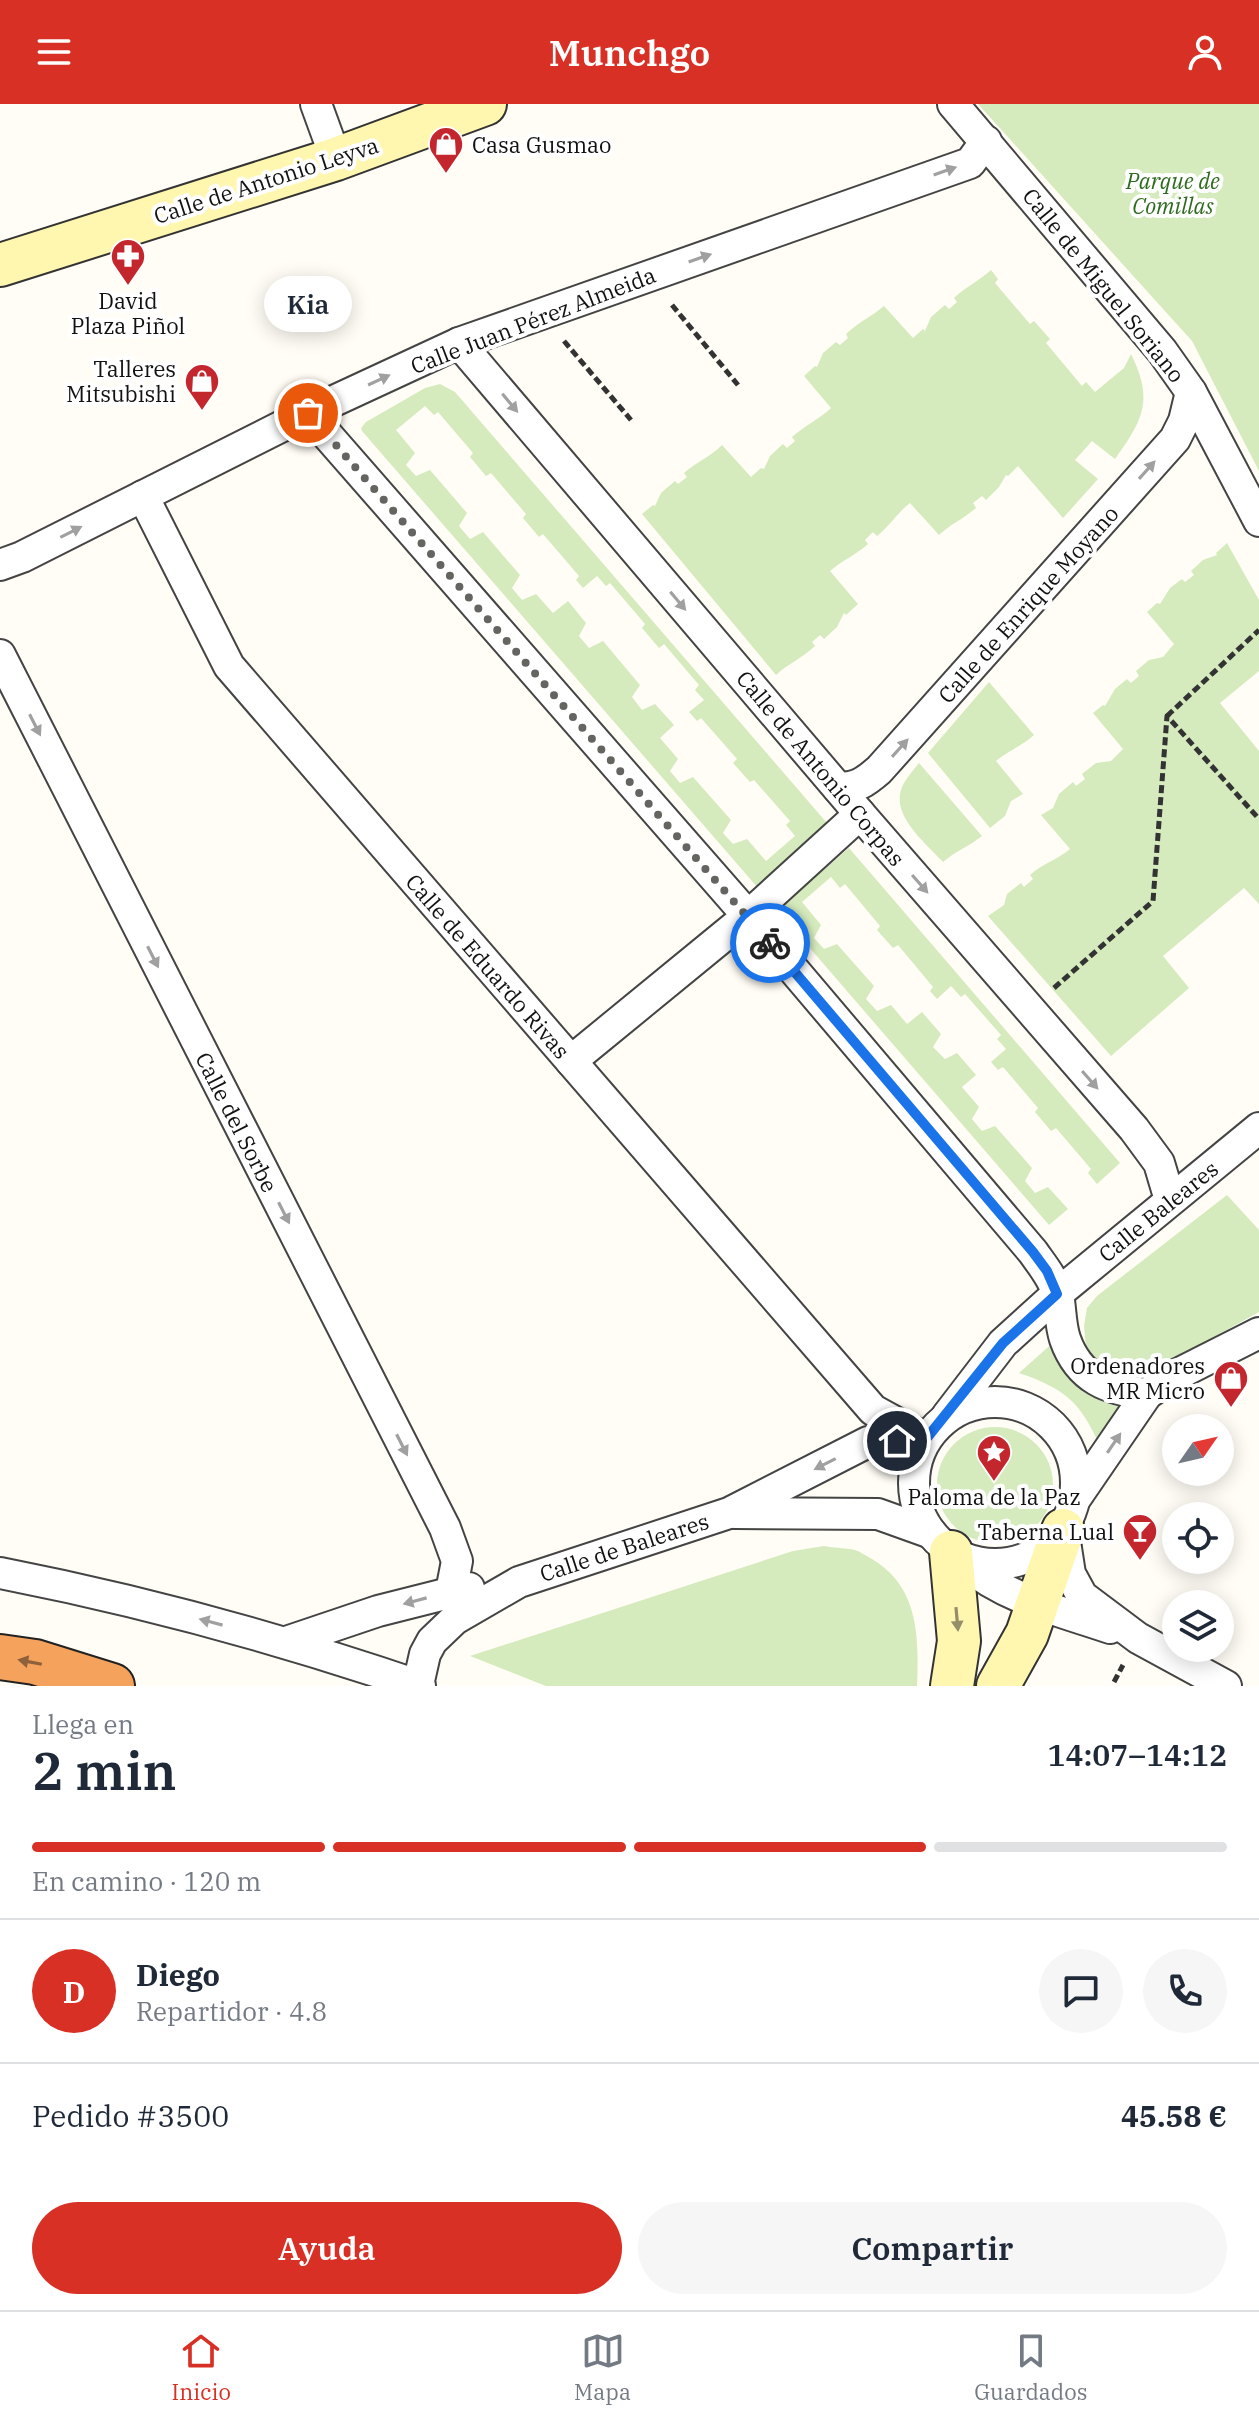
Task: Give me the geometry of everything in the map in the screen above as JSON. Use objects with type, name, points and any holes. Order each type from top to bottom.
[{"type":"highway","points":[[0,1657],[35,1662],[112,1686]]},
{"type":"main road","name":"Calle de Antonio Leyva","points":[[0,265],[336,159],[485,104]]},
{"type":"main road","points":[[998,1686],[1032,1619],[1066,1518]]},
{"type":"main road","points":[[941,1543],[959,1641],[952,1686]]},
{"type":"street","points":[[316,104],[336,159]]},
{"type":"street","name":"Calle de Miguel Soriano","points":[[953,104],[1114,291],[1191,392],[1259,521]]},
{"type":"street","name":"Calle Juan Pérez Almeida","points":[[0,565],[22,557],[308,413],[459,343],[970,163],[986,141]]},
{"type":"street","name":"Calle de Antonio Corpas","points":[[459,343],[860,814],[1134,1129],[1159,1163],[1170,1200]]},
{"type":"street","name":"Calle de Enrique Moyano","points":[[838,788],[863,784],[879,770],[1175,439],[1184,421],[1191,392]]},
{"type":"street","points":[[308,413],[748,916],[1024,1241],[1047,1271],[1057,1294],[1066,1340],[1088,1376],[1118,1391],[1147,1394]]},
{"type":"street","name":"Calle de Eduardo Rivas","points":[[143,496],[229,666],[873,1410],[935,1429]]},
{"type":"street","name":"Calle del Sorbe","points":[[0,655],[445,1528],[457,1561],[451,1592]]},
{"type":"street","points":[[571,1061],[748,916],[860,814]]},
{"type":"street","name":"Calle Baleares","points":[[1057,1294],[1259,1128]]},
{"type":"street","points":[[1057,1294],[1003,1343],[935,1429],[914,1470],[916,1504],[941,1543],[1032,1619],[1066,1630],[1138,1638]]},
{"type":"street","points":[[941,1543],[970,1561],[990,1565],[1027,1558],[1047,1546],[1147,1394],[1170,1378],[1259,1333]]},
{"type":"street","points":[[935,1429],[968,1406],[994,1401],[1016,1404],[1043,1417],[1061,1435],[1073,1458],[1076,1484],[1066,1518],[1070,1574],[1082,1596],[1138,1638],[1226,1686]]},
{"type":"street","points":[[868,1442],[873,1410]]},
{"type":"street","name":"Calle de Baleares","points":[[286,1642],[378,1611],[451,1592],[519,1582],[729,1513],[868,1442],[935,1429]]},
{"type":"street","name":"Calle de Baleares","points":[[729,1513],[878,1514],[941,1543]]},
{"type":"street","points":[[0,1573],[98,1592],[286,1642],[419,1686]]},
{"type":"street","name":"Calle de Baleares","points":[[419,1686],[425,1654],[432,1641],[455,1619],[519,1582]]},
{"type":"path","points":[[649,276],[738,385]]},
{"type":"path","points":[[541,314],[631,420]]},
{"type":"path","points":[[1029,1010],[1153,901],[1167,716],[1259,630]]},
{"type":"path","points":[[1167,716],[1259,819]]},
{"type":"green space","name":"Parque de Comillas","points":[[978,104],[1259,104],[1259,471],[1192,341]]},
{"type":"green space","points":[[991,270],[998,279],[995,283],[1030,324],[1034,321],[1050,339],[1046,343],[1082,386],[1086,382],[1095,392],[1124,368],[1131,354],[1142,384],[1143,397],[1133,433],[1115,459],[1092,441],[1075,460],[1098,479],[1063,518],[1018,466],[1006,475],[986,500],[982,496],[973,503],[976,508],[939,535],[910,503],[877,536],[873,532],[865,540],[868,544],[830,571],[858,604],[846,615],[844,613],[837,627],[824,639],[820,635],[812,642],[815,646],[776,675],[642,514],[655,506],[661,493],[675,481],[678,484],[687,477],[684,473],[722,445],[751,477],[761,468],[764,469],[770,456],[783,444],[787,448],[795,441],[792,437],[831,408],[804,376],[817,367],[823,353],[836,342],[840,345],[848,338],[846,334],[884,306],[913,338],[923,329],[925,331],[931,317],[945,305],[949,309],[957,302],[954,298]]},
{"type":"green space","points":[[440,384],[455,392],[827,823],[758,888],[362,431],[366,422],[425,388]],"holes":[[[425,406],[434,415],[438,412],[473,453],[470,457],[486,476],[491,473],[526,514],[523,518],[539,537],[543,534],[579,576],[576,580],[583,588],[597,576],[606,586],[610,583],[645,624],[642,628],[659,648],[664,644],[699,685],[695,690],[704,700],[689,712],[697,721],[701,718],[737,759],[733,763],[750,782],[754,780],[790,821],[786,825],[795,836],[766,861],[747,839],[733,844],[723,833],[731,820],[693,777],[680,783],[670,771],[678,759],[660,738],[674,725],[655,704],[642,710],[632,697],[640,685],[603,641],[589,648],[579,636],[586,623],[568,601],[553,613],[536,594],[522,600],[512,588],[520,575],[483,532],[470,539],[459,526],[467,513],[430,470],[416,476],[406,465],[415,453],[396,430]]]},
{"type":"green space","points":[[1227,543],[1259,600],[1259,671],[1220,703],[1259,751],[1259,904],[1244,888],[1163,956],[1189,988],[1111,1056],[988,916],[1004,905],[1007,894],[1021,883],[1024,887],[1033,879],[1030,875],[1070,849],[1041,815],[1053,808],[1059,794],[1073,782],[1076,786],[1085,779],[1082,774],[1096,763],[1111,761],[1123,749],[1093,713],[1105,706],[1115,689],[1127,679],[1131,683],[1139,676],[1136,671],[1149,660],[1163,657],[1174,644],[1147,612],[1157,603],[1160,604],[1170,588],[1194,575],[1191,571],[1203,560],[1217,555]]},
{"type":"green space","points":[[989,682],[1034,735],[996,761],[1023,794],[1011,801],[1005,816],[990,828],[928,753]]},
{"type":"green space","points":[[919,763],[982,836],[943,862],[910,826],[900,805],[904,783]]},
{"type":"green space","points":[[849,848],[1120,1163],[1097,1184],[1088,1173],[1091,1169],[1056,1128],[1051,1131],[1035,1112],[1038,1108],[1003,1067],[998,1070],[991,1062],[1006,1049],[997,1039],[1001,1035],[965,994],[961,997],[951,986],[937,999],[930,991],[933,987],[898,945],[893,948],[877,930],[880,926],[845,884],[840,888],[831,877],[802,902],[821,925],[814,938],[824,949],[837,944],[874,986],[866,999],[877,1011],[891,1005],[907,1024],[922,1012],[941,1034],[933,1047],[945,1059],[957,1053],[976,1075],[962,1087],[979,1107],[972,1119],[982,1131],[995,1126],[1032,1168],[1025,1181],[1035,1193],[1048,1187],[1068,1209],[1049,1225],[777,910]]},
{"type":"green space","points":[[1227,1195],[1259,1230],[1259,1312],[1150,1372],[1129,1377],[1098,1363],[1086,1347],[1084,1326],[1087,1308],[1097,1296]]},
{"type":"green space","points":[[1055,1341],[1073,1375],[1087,1392],[1121,1407],[1099,1444],[1085,1417],[1068,1398],[1047,1384],[1019,1373]]},
{"type":"green space","points":[[995,1427],[1017,1431],[1036,1444],[1049,1463],[1053,1485],[1049,1507],[1036,1526],[1017,1539],[995,1543],[973,1539],[954,1526],[941,1507],[937,1485],[941,1463],[954,1444],[973,1431]]},
{"type":"green space","points":[[824,1546],[859,1552],[888,1570],[899,1584],[913,1615],[916,1632],[917,1686],[546,1686],[470,1656],[793,1551]]},
{"type":"way so far","points":[[308,413],[770,943]]},
{"type":"place","name":"Casa Gusmao","points":[[446,175]]},
{"type":"place","name":"David Plaza Piñol","points":[[128,287]]},
{"type":"place","name":"Talleres Mitsubishi","points":[[202,412]]},
{"type":"place","name":"Kia","points":[[308,413]]},
{"type":"place","name":"Ordenadores MR Micro","points":[[1231,1409]]},
{"type":"place","name":"Paloma de la Paz","points":[[994,1483]]},
{"type":"place","name":"Taberna Lual","points":[[1140,1562]]},
{"type":"route","points":[[770,943],[1033,1252],[1047,1271],[1057,1294],[1003,1343],[926,1439],[897,1441]]}]
